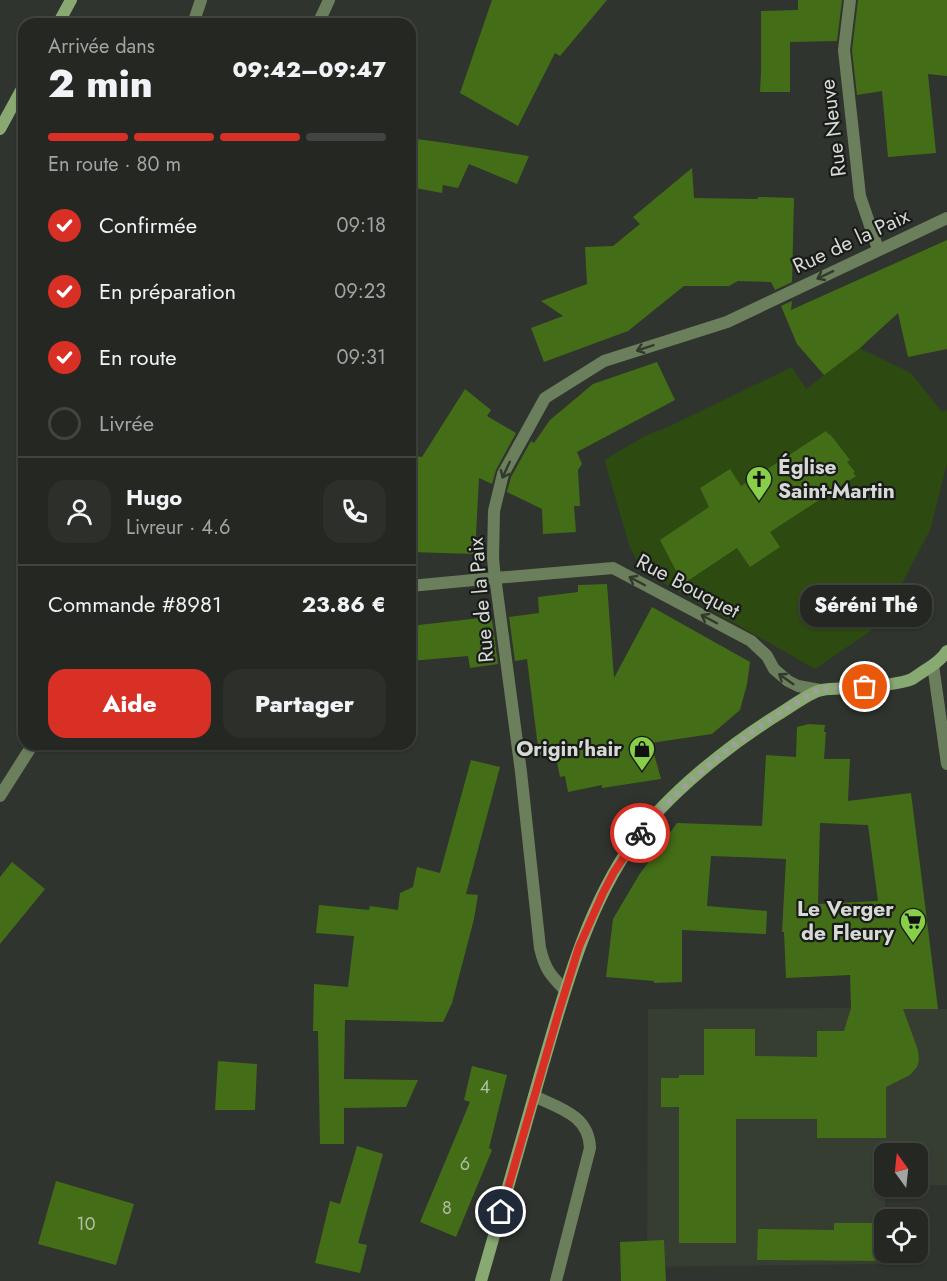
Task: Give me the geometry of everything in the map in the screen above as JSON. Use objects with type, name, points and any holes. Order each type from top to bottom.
[{"type":"street","points":[[61,18],[71,0]]},
{"type":"street","points":[[194,18],[201,0]]},
{"type":"street","points":[[320,18],[328,0]]},
{"type":"street","name":"Rue Neuve","points":[[850,0],[844,50],[860,196],[878,249]]},
{"type":"street","points":[[0,129],[18,96]]},
{"type":"street","name":"Rue de la Paix","points":[[565,990],[544,965],[540,948],[521,772],[495,578],[494,511],[503,474],[546,398],[604,361],[727,322],[947,218]]},
{"type":"street","name":"Rue Bouquet","points":[[416,585],[613,568],[751,641],[767,656],[774,669],[788,681],[798,686],[820,690]]},
{"type":"street","points":[[481,1281],[579,947],[603,893],[635,840],[681,789],[740,740],[773,718],[820,690],[865,687],[910,680],[933,665],[947,651]]},
{"type":"street","points":[[933,665],[947,764]]},
{"type":"street","points":[[0,796],[29,750]]},
{"type":"street","points":[[534,1096],[576,1117],[584,1127],[590,1144],[556,1281]]},
{"type":"shaded area","points":[[648,1009],[947,1009],[947,1185],[928,1185],[928,1143],[874,1143],[874,1197],[885,1197],[885,1209],[874,1209],[874,1263],[885,1264],[647,1267]]},
{"type":"green space","points":[[859,348],[911,373],[942,412],[947,410],[947,464],[930,530],[890,606],[872,630],[815,669],[643,571],[630,548],[605,462],[606,459],[645,436],[792,367],[806,389]]},
{"type":"building","points":[[492,0],[607,0],[560,56],[555,53],[518,126],[460,93]]},
{"type":"building","points":[[798,0],[842,0],[837,41],[790,42],[790,92],[760,92],[761,11],[798,10]]},
{"type":"building","points":[[858,0],[947,0],[947,76],[928,74],[936,153],[888,157],[882,91],[857,95],[852,50]]},
{"type":"building","points":[[416,139],[529,156],[517,184],[469,164],[458,188],[443,185],[442,193],[416,188]]},
{"type":"building","points":[[692,168],[694,198],[794,198],[792,282],[775,290],[771,282],[738,281],[729,286],[684,286],[628,331],[544,362],[531,328],[563,316],[541,301],[587,284],[585,247],[613,246],[640,224],[633,217]]},
{"type":"building","points":[[947,240],[947,349],[908,357],[898,313],[860,348],[824,375],[797,344],[781,306],[792,301],[791,310]]},
{"type":"building","points":[[657,362],[675,400],[577,452],[582,464],[578,470],[580,506],[574,506],[576,532],[543,534],[542,509],[507,492],[511,477],[531,441],[534,443],[550,420],[593,384]]},
{"type":"building","points":[[465,389],[491,410],[487,416],[516,433],[496,470],[492,484],[479,478],[475,554],[416,552],[416,456],[422,457]]},
{"type":"building","name":"Église Saint-Martin","points":[[826,431],[850,460],[847,462],[856,476],[770,532],[780,547],[750,567],[737,548],[683,584],[660,540],[709,507],[700,488],[730,469],[741,486]]},
{"type":"building","points":[[607,584],[614,678],[652,607],[750,662],[747,684],[740,710],[712,734],[651,743],[661,779],[602,788],[602,785],[568,792],[565,776],[560,777],[555,752],[539,755],[527,659],[515,661],[509,617],[539,613],[538,597],[578,592],[578,585]]},
{"type":"building","points":[[480,618],[480,621],[492,619],[498,664],[470,668],[468,656],[416,660],[416,625]]},
{"type":"building","points":[[809,724],[825,725],[824,759],[850,759],[848,801],[911,793],[938,1009],[903,1009],[918,1050],[919,1060],[917,1067],[910,1075],[886,1087],[886,1138],[817,1138],[817,1119],[736,1119],[736,1243],[679,1243],[679,1107],[661,1107],[661,1078],[704,1075],[704,1029],[755,1029],[755,1056],[817,1057],[817,1031],[844,1031],[851,1008],[850,975],[786,978],[784,932],[782,932],[786,859],[711,856],[707,906],[767,911],[766,934],[682,930],[682,982],[654,983],[654,981],[606,977],[613,919],[639,875],[677,823],[762,826],[766,755],[796,757],[797,727]],"holes":[[[820,823],[868,825],[878,901],[818,904]]]},
{"type":"building","points":[[471,760],[500,767],[466,894],[478,895],[452,1003],[443,1022],[345,1020],[344,1079],[418,1080],[406,1107],[344,1108],[344,1144],[320,1144],[318,1031],[313,1031],[314,984],[348,987],[354,936],[316,933],[319,905],[369,910],[370,906],[398,910],[400,893],[413,887],[417,867],[440,873]]},
{"type":"building","points":[[12,862],[45,889],[0,944],[0,877]]},
{"type":"building","points":[[218,1061],[257,1064],[255,1110],[215,1110]]},
{"type":"building","points":[[472,1066],[507,1075],[489,1148],[492,1150],[456,1237],[420,1222],[470,1102],[464,1100]]},
{"type":"building","points":[[357,1146],[383,1154],[358,1243],[367,1245],[360,1273],[315,1263],[330,1201],[340,1204]]},
{"type":"building","points":[[56,1181],[134,1204],[116,1265],[38,1244]]},
{"type":"building","points":[[834,1223],[874,1223],[874,1261],[757,1260],[758,1229],[834,1230]]},
{"type":"building","points":[[664,1240],[666,1281],[621,1281],[620,1242]]},
{"type":"way so far","points":[[640,833],[681,789],[740,740],[773,718],[820,690],[865,687]]},
{"type":"place","name":"Église Saint-Martin","points":[[759,502]]},
{"type":"place","name":"Séréni Thé","points":[[865,687]]},
{"type":"place","name":"Origin'hair","points":[[642,772]]},
{"type":"place","name":"Le Verger de Fleury","points":[[913,944]]},
{"type":"route","points":[[501,1212],[579,947],[614,872],[640,833]]}]
